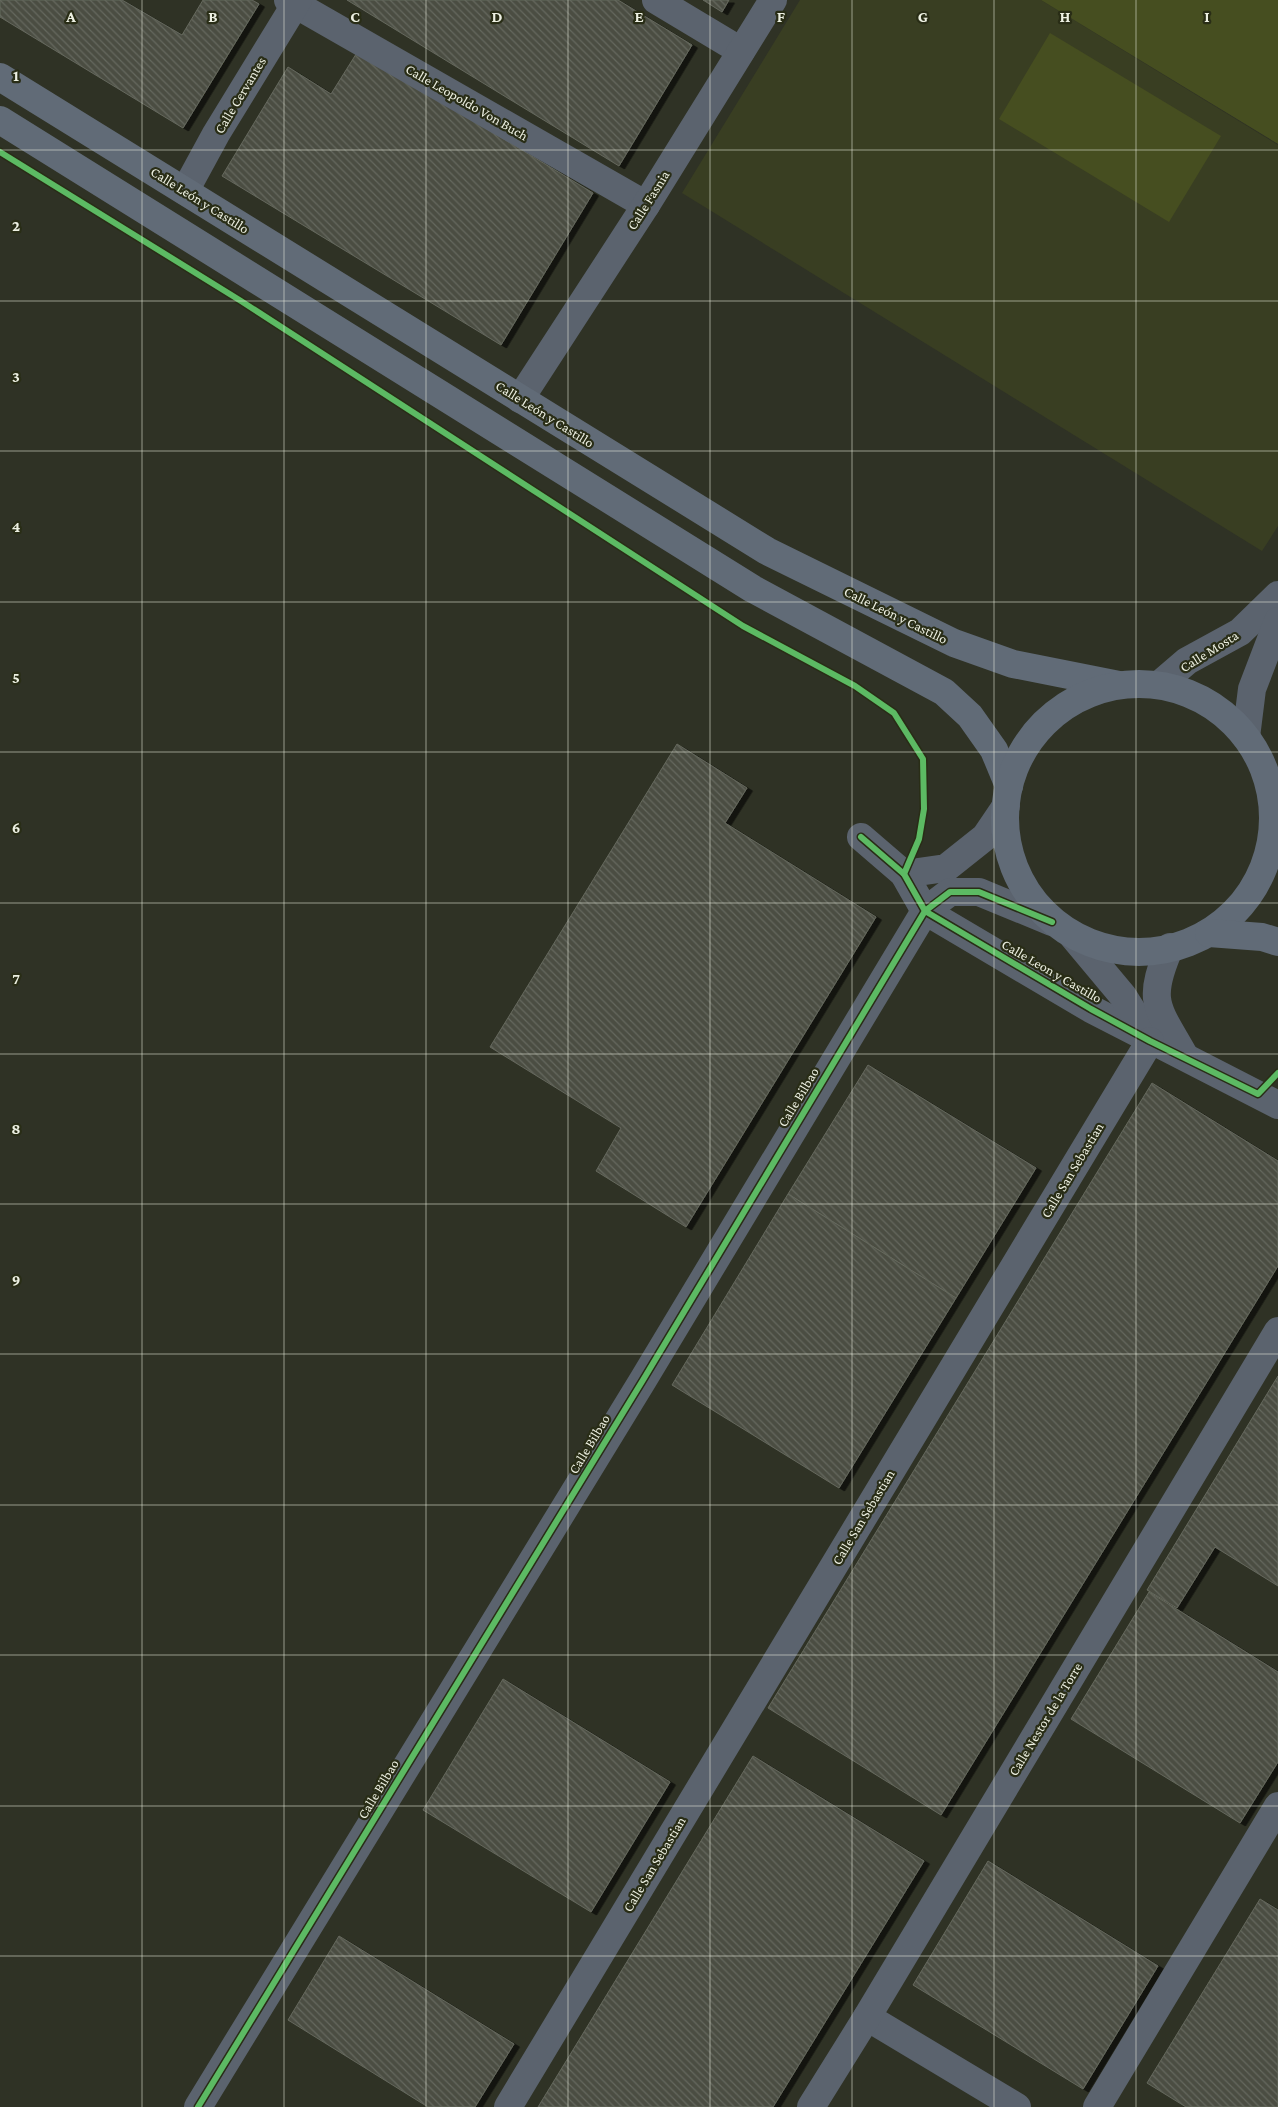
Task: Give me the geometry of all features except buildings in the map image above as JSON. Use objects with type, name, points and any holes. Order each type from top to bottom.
[{"type":"main road","name":"Calle León y Castillo","points":[[0,76],[767,551],[954,643],[1013,664],[1119,685]]},
{"type":"main road","points":[[1,122],[753,589],[944,692],[970,716],[994,750],[1007,796]]},
{"type":"main road","points":[[1119,685],[1159,685],[1192,695],[1222,712],[1246,736],[1266,773],[1274,798],[1271,842],[1264,866],[1254,887],[1240,907],[1209,933],[1170,947],[1143,953],[1106,949],[1062,928],[1031,898],[1015,870],[1006,838],[1007,796],[1017,764],[1028,744],[1042,726],[1065,706],[1091,693],[1119,685]]},
{"type":"main road","points":[[1209,933],[1262,937],[1278,942]]},
{"type":"street","points":[[656,0],[740,52]]},
{"type":"street","name":"Calle Fasnia","points":[[520,398],[646,205],[773,0]]},
{"type":"street","name":"Calle Cervantes","points":[[184,191],[294,1]]},
{"type":"street","name":"Calle Leopoldo Von Buch","points":[[294,1],[646,205]]},
{"type":"street","name":"Calle Mosta","points":[[1159,685],[1187,661],[1240,632],[1278,595]]},
{"type":"street","points":[[1246,736],[1252,689],[1275,634]]},
{"type":"street","points":[[904,874],[946,868],[985,837],[1007,796]]},
{"type":"street","name":"Calle Leon y Castillo","points":[[861,837],[904,874],[925,911],[1091,1009],[1278,1105]]},
{"type":"street","points":[[925,911],[951,864]]},
{"type":"street","name":"Calle Bilbao","points":[[198,2107],[643,1380],[925,911],[950,892],[979,892],[1062,928]]},
{"type":"street","points":[[1062,928],[1123,996],[1150,1040]]},
{"type":"street","points":[[1170,947],[1158,973],[1156,1001],[1162,1018],[1184,1056]]},
{"type":"street","name":"Calle San Sebastian","points":[[508,2107],[1150,1040]]},
{"type":"street","name":"Calle Nestor de la Torre","points":[[811,2107],[867,2017],[1278,1331]]},
{"type":"street","points":[[1097,2107],[1278,1806]]},
{"type":"street","points":[[867,2017],[1017,2107]]},
{"type":"shaded area","points":[[800,0],[1041,0],[1278,145],[1278,526],[1262,551],[682,193]]},
{"type":"shaded area","points":[[1041,0],[1278,0],[1278,144]]},
{"type":"shaded area","points":[[1050,33],[1221,136],[1169,222],[999,119]]},
{"type":"cycle path","points":[[0,152],[241,301],[743,626],[855,686],[894,713],[923,759],[924,809],[919,839],[904,874]]},
{"type":"cycle path","points":[[861,837],[904,874],[925,911],[1091,1009],[1150,1041],[1258,1094],[1278,1073]]},
{"type":"cycle path","points":[[198,2107],[643,1380],[925,911],[950,892],[979,892],[1052,922]]}]
